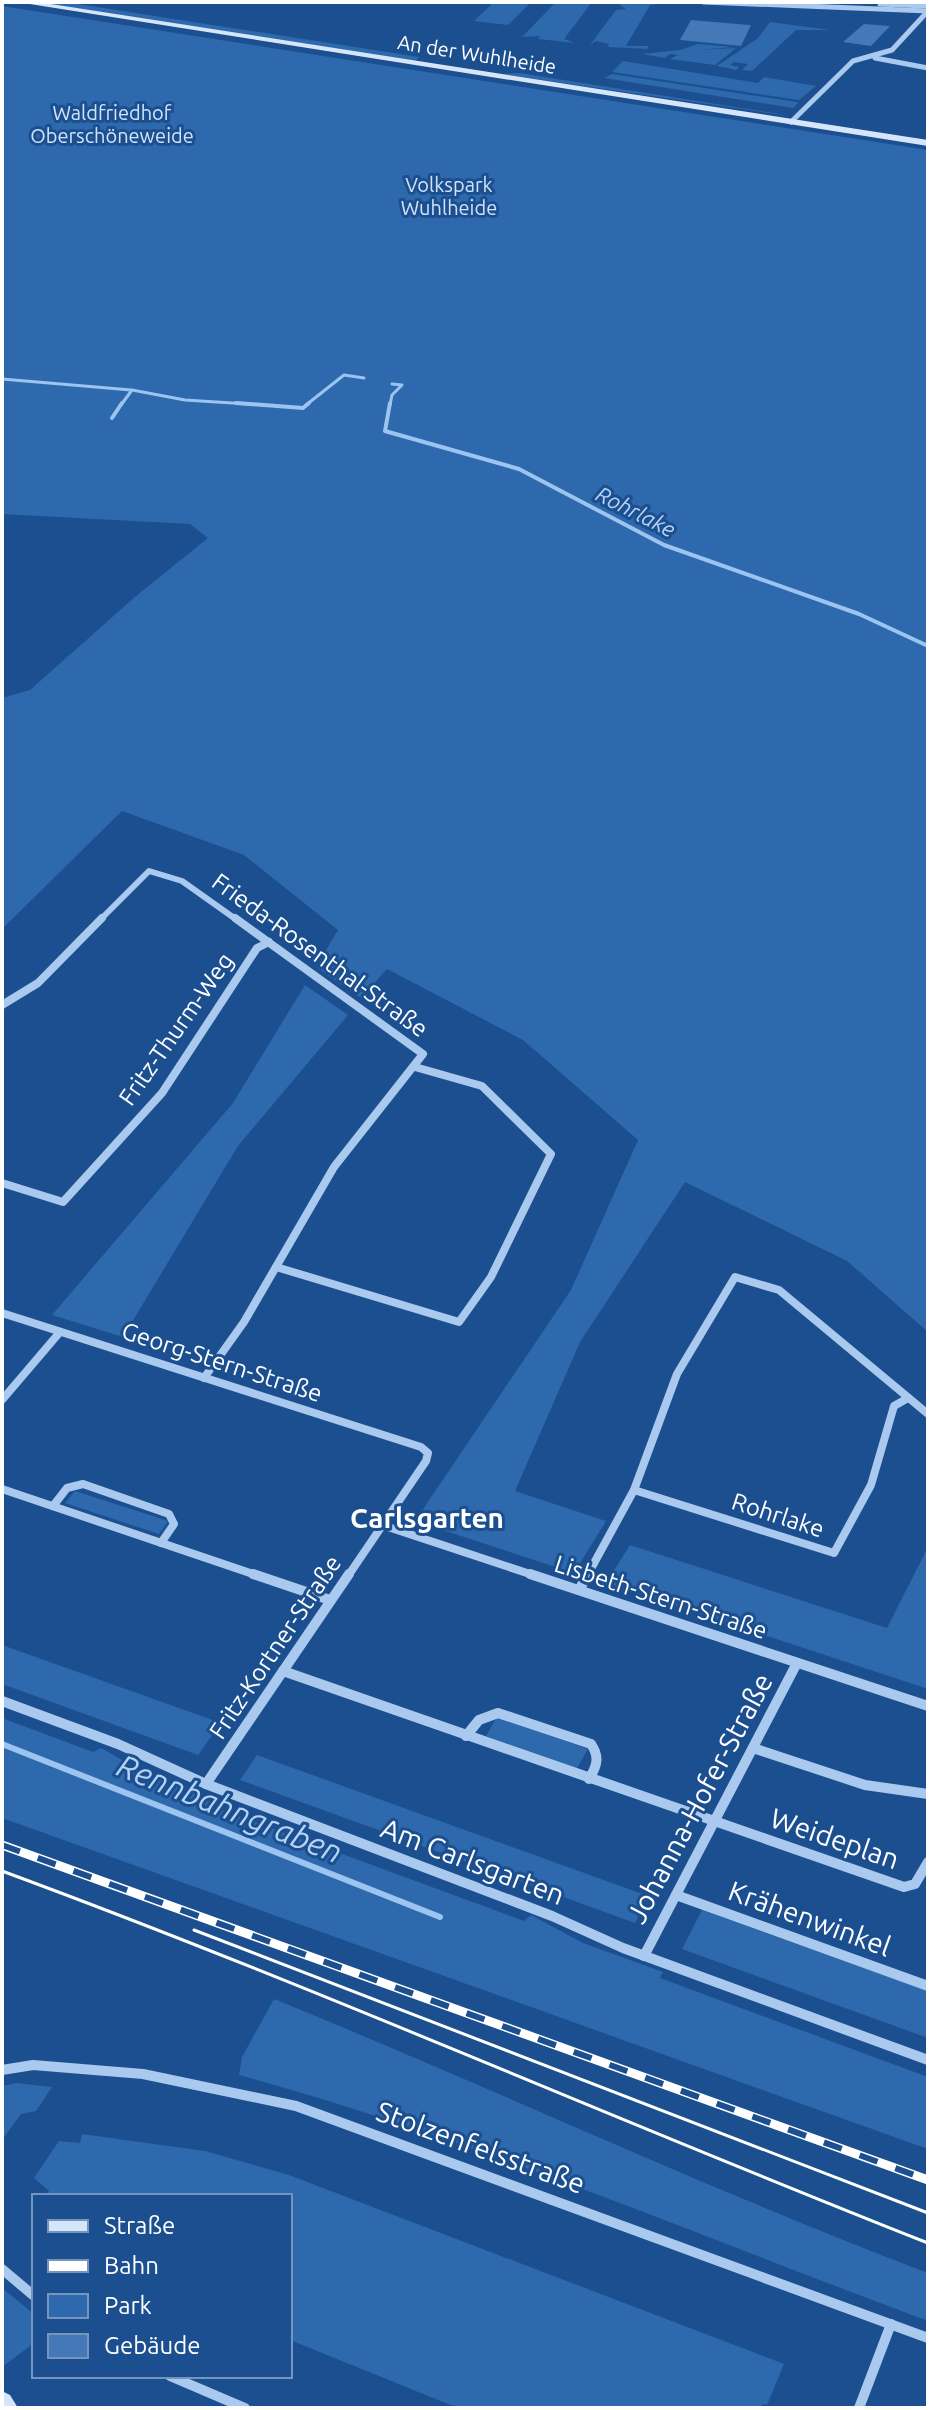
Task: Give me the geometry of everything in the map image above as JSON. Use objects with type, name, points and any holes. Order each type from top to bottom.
[{"type":"main road","name":"An der Wuhlheide","points":[[24,2],[794,118],[928,134]]},
{"type":"main road","name":"An der Wuhlheide","points":[[81,2],[794,118],[928,143]]},
{"type":"main road","points":[[2,2402],[6,2408]]},
{"type":"street","points":[[703,2],[851,8],[899,5],[928,9],[892,50],[853,61],[794,118]]},
{"type":"street","points":[[899,5],[918,23]]},
{"type":"street","points":[[918,23],[928,18]]},
{"type":"street","points":[[870,57],[928,68]]},
{"type":"street","name":"Frieda-Rosenthal-Straße","points":[[2,1005],[38,983],[149,871],[182,881],[420,1050],[422,1058],[334,1167],[244,1322],[204,1378]]},
{"type":"street","name":"Fritz-Thurm-Weg","points":[[2,1183],[63,1202],[162,1093],[257,948],[269,942]]},
{"type":"street","points":[[276,1267],[459,1322],[491,1277],[551,1154],[482,1086],[415,1067]]},
{"type":"street","points":[[579,1590],[634,1490],[677,1374],[735,1277],[779,1290],[928,1414]]},
{"type":"street","name":"Georg-Stern-Straße","points":[[2,1313],[421,1447],[428,1453]]},
{"type":"street","points":[[2,1400],[60,1332]]},
{"type":"street","name":"Rohrlake","points":[[634,1490],[834,1553],[871,1485],[894,1406],[908,1398]]},
{"type":"street","name":"Fritz-Kortner-Straße","points":[[206,1784],[426,1461],[428,1453]]},
{"type":"street","points":[[53,1506],[67,1488],[83,1484],[169,1514],[174,1524],[161,1543]]},
{"type":"street","points":[[2,1489],[330,1600]]},
{"type":"street","name":"Lisbeth-Stern-Straße","points":[[382,1525],[928,1706]]},
{"type":"street","name":"Johanna-Hofer-Straße","points":[[644,1956],[797,1663]]},
{"type":"street","points":[[283,1671],[715,1821]]},
{"type":"street","name":"Am Carlsgarten","points":[[2,1701],[118,1744],[206,1784],[552,1916],[644,1956],[928,2060]]},
{"type":"street","points":[[466,1736],[484,1715],[498,1713],[591,1744],[597,1753],[596,1767],[589,1779]]},
{"type":"street","points":[[753,1748],[865,1785],[928,1794]]},
{"type":"street","name":"Weideplan","points":[[715,1821],[904,1887],[915,1884],[928,1862]]},
{"type":"street","name":"Krähenwinkel","points":[[676,1895],[928,1986]]},
{"type":"street","name":"Stolzenfelsstraße","points":[[2,2070],[33,2065],[143,2074],[296,2106],[928,2338]]},
{"type":"street","points":[[2,2269],[32,2294]]},
{"type":"street","points":[[859,2408],[891,2324]]},
{"type":"street","points":[[175,2378],[245,2408]]},
{"type":"green space","points":[[52,2],[419,57],[415,61],[48,4]]},
{"type":"green space","points":[[494,2],[531,2],[508,25],[474,21]]},
{"type":"green space","points":[[556,2],[592,2],[564,39],[575,43],[538,39],[540,36],[522,37]]},
{"type":"green space","points":[[622,2],[666,3],[650,5],[626,46],[649,46],[647,49],[608,47],[609,44],[596,41],[590,45],[616,10],[626,9],[620,5]]},
{"type":"green space","points":[[2,6],[928,150],[928,1332],[847,1261],[685,1182],[580,1342],[515,1491],[606,1521],[574,1573],[415,1521],[571,1290],[638,1140],[523,1040],[387,969],[361,998],[316,967],[338,930],[244,855],[122,811],[2,929],[2,698],[30,690],[136,596],[208,538],[190,524],[2,514]]},
{"type":"green space","points":[[770,22],[830,30],[796,30],[752,71],[742,70],[748,64],[734,62],[730,65],[739,67],[736,70],[717,66],[758,38]]},
{"type":"green space","points":[[698,44],[734,47],[699,50],[736,48],[715,65],[670,59],[678,55],[670,54],[665,58],[642,54],[680,50]]},
{"type":"green space","points":[[623,61],[758,83],[764,77],[816,86],[799,100],[612,72]]},
{"type":"green space","points":[[519,73],[780,114],[783,115],[502,74]]},
{"type":"green space","points":[[612,74],[799,102],[793,108],[604,78]]},
{"type":"green space","points":[[305,985],[348,1015],[238,1146],[123,1337],[52,1315],[233,1103]]},
{"type":"green space","points":[[75,1491],[168,1521],[159,1534],[65,1503]]},
{"type":"green space","points":[[630,1545],[887,1628],[928,1547],[928,1689],[606,1583]]},
{"type":"green space","points":[[2,1645],[221,1723],[198,1755],[2,1684]]},
{"type":"green space","points":[[497,1717],[588,1749],[577,1768],[486,1736]]},
{"type":"green space","points":[[2,1718],[93,1752],[101,1748],[154,1778],[220,1802],[217,1808],[524,1921],[531,1915],[583,1943],[663,1972],[660,1978],[928,2077],[928,2149],[2,1818]]},
{"type":"green space","points":[[257,1755],[648,1896],[635,1923],[240,1780]]},
{"type":"green space","points":[[702,1910],[928,1991],[928,2038],[682,1949]]},
{"type":"green space","points":[[274,1999],[763,2207],[928,2273],[928,2321],[586,2190],[414,2128],[239,2075],[242,2057]]},
{"type":"green space","points":[[16,2083],[52,2087],[36,2111],[21,2114],[2,2140],[2,2086]]},
{"type":"green space","points":[[82,2134],[205,2151],[289,2175],[784,2364],[767,2405],[763,2404],[761,2408],[458,2408],[292,2341],[292,2194],[47,2194],[49,2191],[34,2178],[59,2141],[80,2143]]},
{"type":"green space","points":[[2,2288],[32,2312],[32,2344],[2,2367]]},
{"type":"building","points":[[691,20],[751,25],[741,46],[680,40]]},
{"type":"building","points":[[864,24],[890,26],[871,46],[843,42]]},
{"type":"waterway","name":"Rohrlake","points":[[306,405],[344,375],[364,378]]},
{"type":"waterway","points":[[2,379],[131,390]]},
{"type":"waterway","name":"Rohrlake","points":[[390,405],[392,395],[402,385],[392,384]]},
{"type":"waterway","name":"Rohrlake","points":[[121,405],[132,390],[185,400],[251,404]]},
{"type":"waterway","name":"Rohrlake","points":[[112,418],[122,403]]},
{"type":"waterway","name":"Rohrlake","points":[[236,403],[251,404]]},
{"type":"waterway","name":"Rohrlake","points":[[251,404],[303,408],[309,403]]},
{"type":"waterway","name":"Rohrlake","points":[[390,403],[385,431],[519,469],[664,545],[859,614],[928,646]]},
{"type":"waterway","name":"Rohrlake","points":[[251,404],[265,405]]},
{"type":"waterway","name":"Rennbahngraben","points":[[2,1744],[440,1917]]},
{"type":"tram line","points":[[2,1871],[235,1960],[928,2243]]},
{"type":"tram line","points":[[194,1930],[928,2213]]},
{"type":"railway","points":[[2,1845],[928,2180]]},
{"type":"district","name":"Carlsgarten","points":[[427,1517]]},
{"type":"park label","name":"Waldfriedhof Oberschöneweide","points":[[112,124]]},
{"type":"park label","name":"Volkspark Wuhlheide","points":[[449,196]]}]
